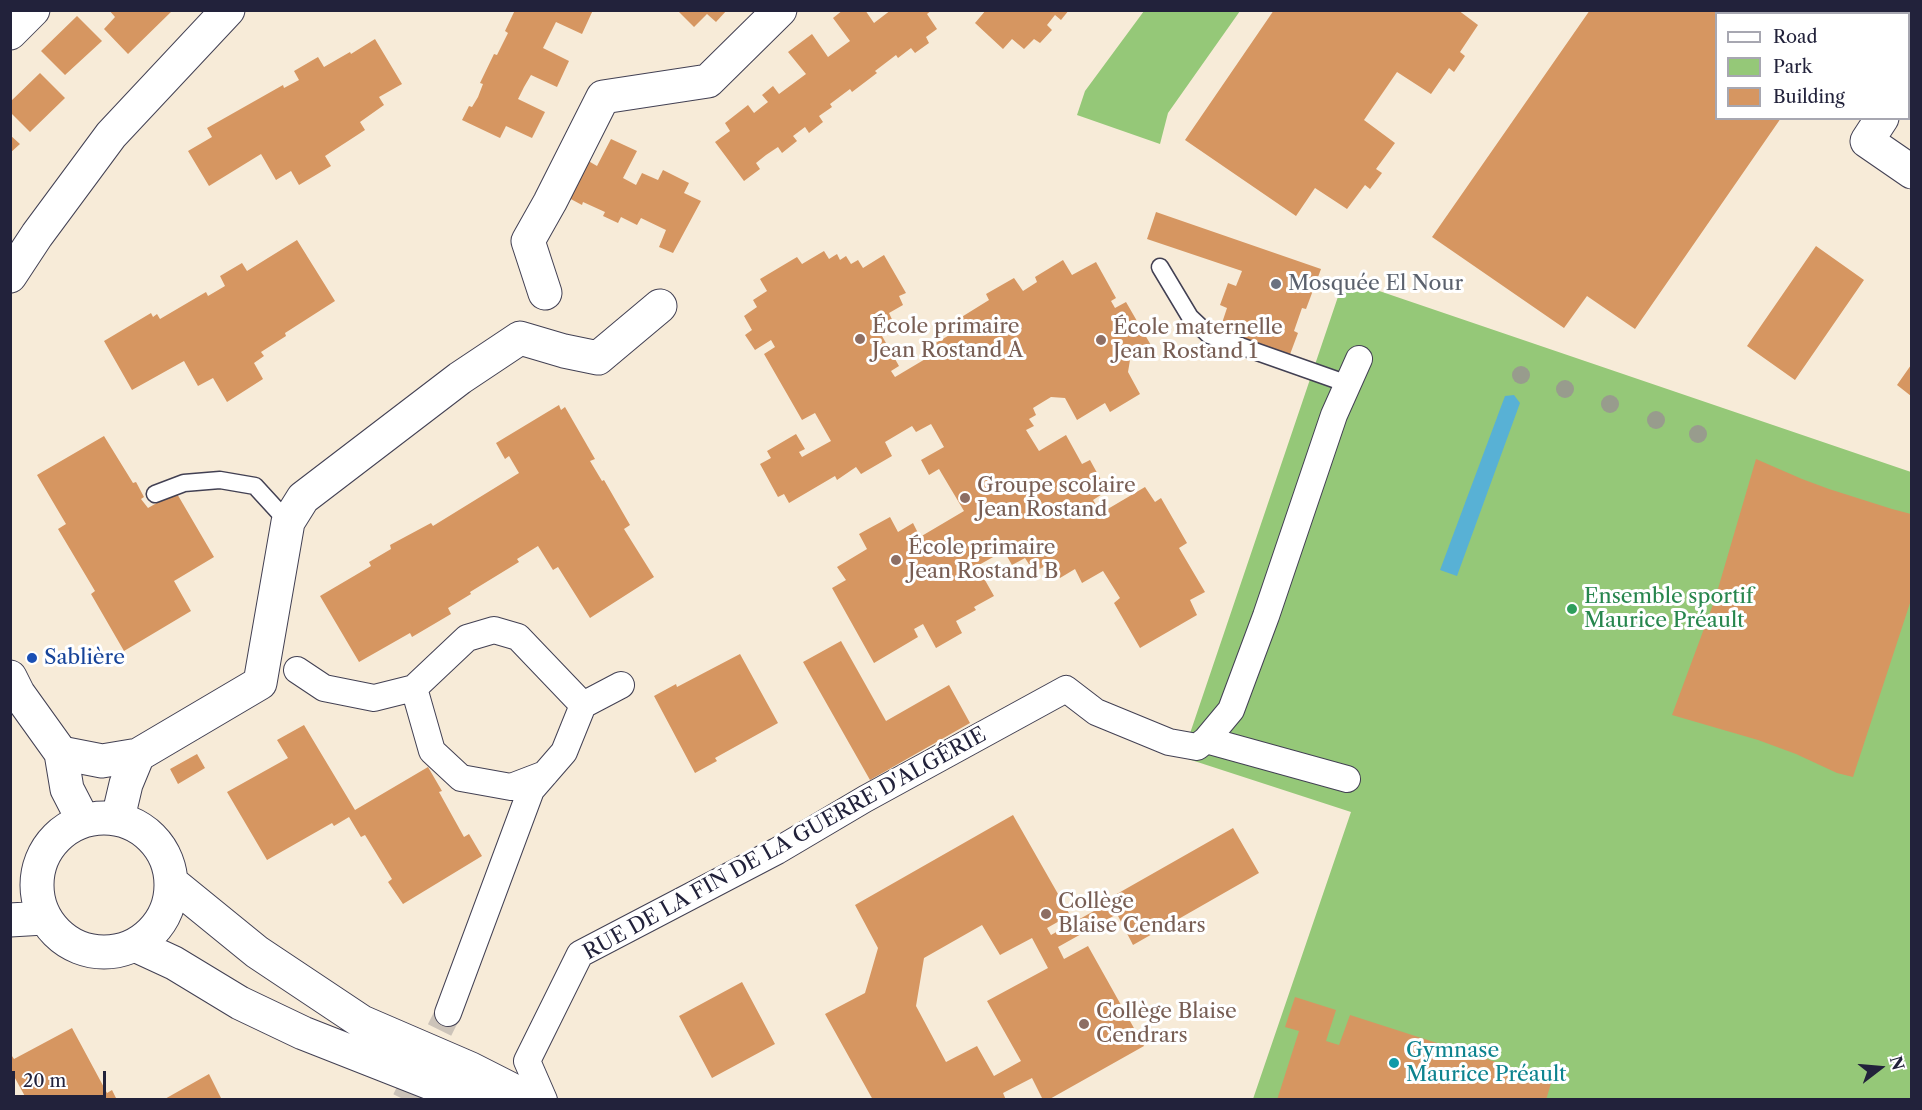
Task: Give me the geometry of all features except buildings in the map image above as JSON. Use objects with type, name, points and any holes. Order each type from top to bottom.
[{"type":"street","points":[[10,33],[33,10]]},
{"type":"street","points":[[10,276],[37,235],[111,135],[228,10]]},
{"type":"street","points":[[545,293],[528,241],[603,97],[708,81],[780,10]]},
{"type":"street","points":[[1881,120],[1867,141],[1911,172]]},
{"type":"street","points":[[61,753],[102,761],[138,755],[260,683],[288,522],[303,498],[460,378],[520,338],[598,358],[660,306]]},
{"type":"street","points":[[1347,779],[1206,740],[1231,710],[1266,616],[1334,415],[1359,359]]},
{"type":"street","points":[[297,670],[324,688],[374,698],[414,688],[467,638],[494,630],[518,637],[584,705]]},
{"type":"street","points":[[10,677],[18,693],[61,753],[67,789],[83,820]]},
{"type":"street","points":[[448,1013],[531,790],[564,752],[584,705],[621,685]]},
{"type":"street","points":[[414,688],[432,751],[461,778],[511,787],[545,774]]},
{"type":"street","name":"RUE DE LA FIN DE LA GUERRE D'ALGÉRIE","points":[[544,1100],[527,1062],[580,954],[777,851],[865,799],[1066,689],[1096,712],[1169,742],[1197,747],[1206,740]]},
{"type":"street","points":[[118,818],[126,784],[138,755]]},
{"type":"street","points":[[100,817],[118,818],[139,827],[156,841],[167,860],[171,882],[170,901],[151,934],[135,945],[116,952],[95,952],[75,946],[57,934],[44,918],[38,899],[23,880],[40,862],[50,843],[64,829],[83,820],[100,817]]},
{"type":"street","points":[[171,882],[257,952],[362,1022],[471,1069],[532,1100]]},
{"type":"street","points":[[10,920],[44,918]]},
{"type":"street","points":[[135,945],[174,963],[240,1003],[303,1033],[453,1092],[500,1100]]},
{"type":"lane","points":[[1160,267],[1190,317],[1209,335],[1348,384]]},
{"type":"lane","points":[[155,494],[184,483],[220,480],[255,486],[288,522]]},
{"type":"green space","points":[[1144,11],[1240,11],[1168,113],[1160,144],[1077,115],[1085,91]]},
{"type":"green space","name":"Ensemble sportif Maurice Préault","points":[[1344,279],[1911,472],[1911,1099],[1253,1099],[1351,812],[1182,757]]},
{"type":"water","points":[[1514,395],[1520,403],[1457,576],[1440,570],[1505,396]]},
{"type":"tunnel","points":[[405,1100],[448,1013]]},
{"type":"place","name":"Mosquée El Nour","points":[[1276,284]]},
{"type":"place","name":"École primaire Jean Rostand A","points":[[860,339]]},
{"type":"place","name":"École maternelle Jean Rostand 1","points":[[1101,340]]},
{"type":"place","name":"Groupe scolaire Jean Rostand","points":[[965,498]]},
{"type":"place","name":"École primaire Jean Rostand B","points":[[896,560]]},
{"type":"place","name":"Ensemble sportif Maurice Préault","points":[[1572,609]]},
{"type":"place","name":"Sablière","points":[[32,658]]},
{"type":"place","name":"Collège Blaise Cendars","points":[[1046,914]]},
{"type":"place","name":"Collège Blaise Cendrars","points":[[1084,1024]]},
{"type":"place","name":"Gymnase Maurice Préault","points":[[1394,1063]]}]
